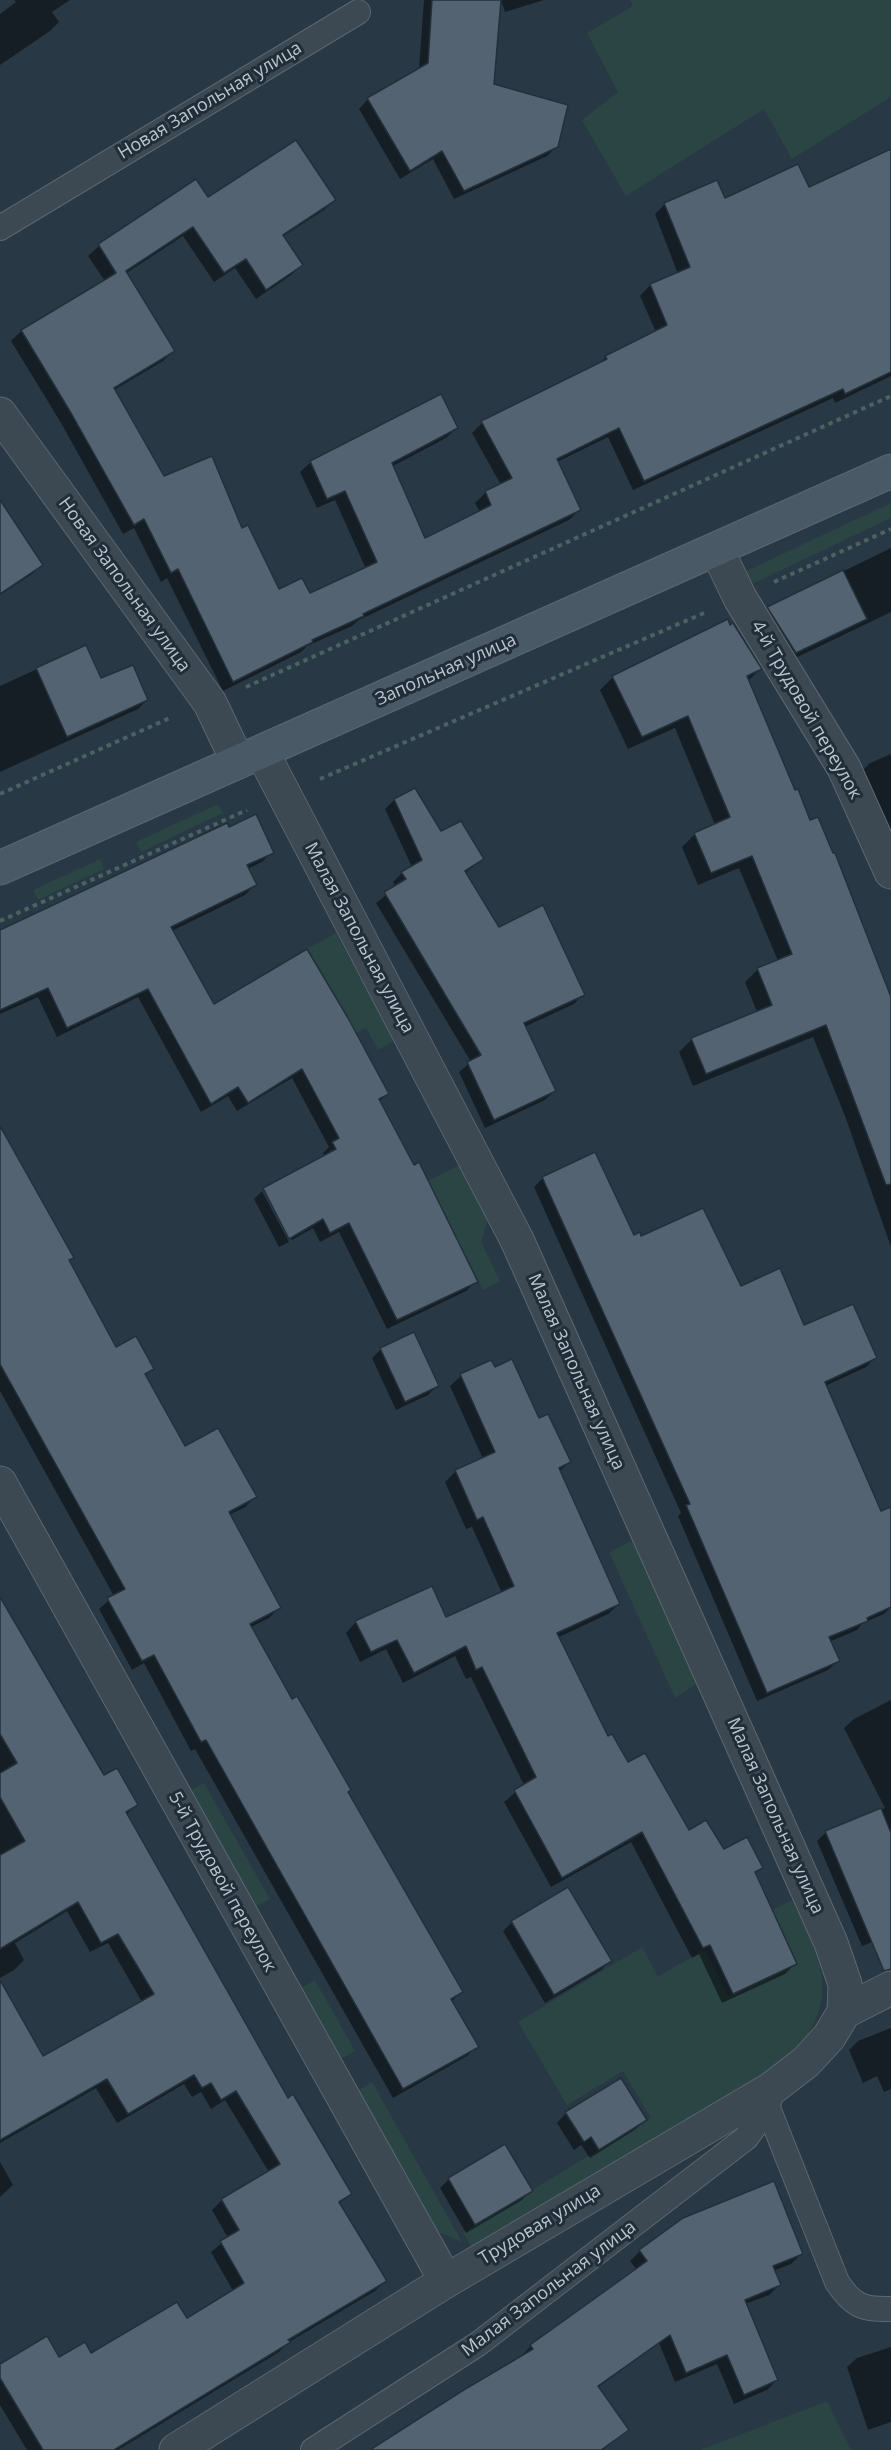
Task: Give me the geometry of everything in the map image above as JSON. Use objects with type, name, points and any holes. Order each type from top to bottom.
[{"type":"main road","name":"Запольная улица","points":[[0,868],[891,471]]},
{"type":"street","name":"Новая Запольная улица","points":[[0,414],[250,757]]},
{"type":"street","name":"4-й Трудовой переулок","points":[[717,550],[740,597],[844,768],[891,872]]},
{"type":"street","name":"Малая Запольная улица","points":[[250,757],[284,795],[517,1240],[831,1943],[845,1984],[844,2012]]},
{"type":"street","name":"5-й Трудовой переулок","points":[[0,1483],[446,2281]]},
{"type":"street","points":[[844,2012],[891,1988]]},
{"type":"street","name":"Трудовая улица","points":[[176,2450],[446,2281],[769,2098],[829,2037],[844,2012]]},
{"type":"lane","name":"Новая Запольная улица","points":[[0,228],[358,12]]},
{"type":"lane","points":[[769,2098],[837,2282],[849,2300],[872,2310],[891,2309]]},
{"type":"lane","name":"Малая Запольная улица","points":[[314,2450],[478,2344],[746,2138],[769,2098]]},
{"type":"path","points":[[0,794],[891,396]]},
{"type":"path","points":[[0,921],[228,817],[284,795],[740,597],[891,529]]},
{"type":"green space","points":[[630,0],[891,0],[891,97],[792,159],[764,109],[626,196],[582,120],[618,92],[587,33],[633,6]]},
{"type":"green space","points":[[891,503],[891,518],[752,584],[746,571]]},
{"type":"green space","points":[[218,804],[223,813],[141,852],[136,842]]},
{"type":"green space","points":[[100,859],[104,869],[38,900],[33,890]]},
{"type":"green space","points":[[336,933],[394,1041],[378,1050],[366,1028],[356,1033],[307,949]]},
{"type":"green space","points":[[460,1165],[488,1219],[481,1242],[500,1281],[483,1290],[428,1181]]},
{"type":"green space","points":[[636,1539],[699,1682],[675,1698],[609,1552]]},
{"type":"green space","points":[[204,1783],[270,1899],[255,1907],[190,1791]]},
{"type":"green space","points":[[792,1900],[812,1943],[818,1962],[822,1979],[822,1997],[808,2036],[792,2058],[479,2245],[470,2245],[463,2232],[651,2118],[623,2071],[567,2105],[518,2022],[642,1947],[658,1976],[705,1950],[728,1996],[797,1964],[772,1910]]},
{"type":"green space","points":[[315,1980],[355,2051],[341,2059],[301,1988]]},
{"type":"green space","points":[[372,2082],[462,2242],[438,2232],[358,2090]]},
{"type":"green space","points":[[827,2401],[851,2450],[701,2450]]},
{"type":"building","points":[[432,0],[501,0],[494,84],[568,105],[558,147],[464,191],[442,151],[410,171],[367,98],[428,63]]},
{"type":"building","points":[[296,140],[336,200],[283,235],[303,265],[266,290],[246,259],[224,273],[193,227],[126,271],[175,351],[114,388],[164,476],[212,456],[242,528],[248,525],[279,589],[302,578],[310,593],[377,562],[345,491],[327,499],[310,461],[441,394],[458,428],[392,463],[425,538],[491,505],[485,491],[512,478],[481,421],[607,359],[605,356],[667,325],[650,284],[690,267],[664,203],[717,180],[725,198],[798,164],[809,187],[891,149],[891,372],[845,394],[843,389],[644,481],[619,428],[557,459],[581,510],[363,614],[364,616],[312,640],[313,642],[233,682],[178,569],[171,573],[144,519],[134,525],[21,330],[116,273],[98,244],[196,179],[208,197]]},
{"type":"building","points":[[0,500],[43,565],[0,594]]},
{"type":"building","points":[[843,570],[867,619],[796,653],[767,607]]},
{"type":"building","points":[[728,619],[730,625],[733,623],[762,669],[747,676],[795,790],[798,789],[810,820],[818,817],[833,853],[835,853],[891,997],[891,1184],[886,1185],[826,1025],[706,1074],[691,1038],[772,1005],[757,968],[792,954],[752,856],[711,873],[694,833],[730,817],[688,716],[642,737],[612,676]]},
{"type":"building","points":[[86,645],[101,678],[133,665],[148,700],[67,737],[36,668]]},
{"type":"building","points":[[415,788],[441,831],[461,821],[484,859],[465,871],[499,927],[543,905],[585,995],[524,1023],[556,1091],[494,1120],[467,1062],[481,1055],[384,892],[406,879],[401,872],[422,860],[394,799]]},
{"type":"building","points":[[256,814],[274,853],[247,865],[257,885],[171,927],[214,1004],[307,949],[348,1018],[389,1094],[379,1099],[414,1165],[419,1162],[478,1282],[397,1320],[349,1223],[330,1233],[323,1219],[289,1239],[263,1188],[336,1149],[332,1142],[339,1138],[302,1069],[248,1103],[238,1087],[211,1104],[148,989],[67,1028],[48,988],[0,1010],[0,930],[227,823],[229,827]]},
{"type":"building","points":[[0,1126],[74,1258],[69,1260],[116,1347],[136,1336],[154,1369],[145,1374],[185,1446],[218,1428],[257,1497],[229,1512],[281,1608],[250,1624],[292,1699],[297,1696],[351,1790],[348,1792],[463,1992],[451,1999],[479,2047],[403,2089],[206,1740],[201,1742],[154,1655],[142,1661],[107,1598],[125,1589],[0,1364]]},
{"type":"building","points":[[595,1152],[634,1235],[640,1232],[641,1236],[703,1208],[741,1286],[780,1268],[804,1325],[853,1304],[877,1358],[825,1382],[881,1511],[891,1507],[891,1607],[867,1618],[868,1621],[829,1637],[840,1661],[767,1693],[686,1505],[690,1504],[542,1177]]},
{"type":"building","points":[[414,1332],[439,1386],[405,1402],[380,1348]]},
{"type":"building","points":[[512,1359],[539,1418],[548,1414],[571,1462],[559,1468],[620,1604],[557,1633],[608,1736],[612,1734],[628,1762],[645,1753],[689,1830],[706,1820],[724,1849],[747,1837],[763,1868],[755,1872],[797,1964],[733,1994],[710,1945],[703,1948],[642,1832],[562,1878],[514,1790],[536,1777],[482,1667],[476,1670],[466,1646],[414,1673],[397,1640],[371,1652],[355,1621],[432,1586],[446,1617],[514,1586],[483,1517],[477,1520],[455,1470],[495,1452],[460,1374],[491,1360],[495,1367]]},
{"type":"building","points":[[0,1597],[104,1775],[117,1768],[138,1805],[126,1812],[288,2098],[293,2094],[352,2194],[339,2202],[387,2281],[288,2340],[291,2342],[114,2450],[43,2450],[0,2378],[0,2364],[47,2336],[59,2357],[85,2342],[91,2353],[177,2302],[187,2318],[244,2283],[220,2241],[239,2230],[221,2199],[280,2164],[236,2091],[221,2100],[211,2083],[202,2088],[194,2075],[128,2114],[107,2079],[0,2140],[0,1980],[43,2056],[154,1994],[118,1934],[101,1943],[78,1902],[0,1949],[0,1855],[25,1841],[0,1797],[0,1773],[17,1763],[0,1734]]},
{"type":"building","points":[[881,1808],[891,1833],[891,1969],[884,1971],[825,1831]]},
{"type":"building","points":[[568,1887],[612,1961],[554,1995],[511,1921]]},
{"type":"building","points":[[621,2078],[647,2120],[599,2150],[591,2137],[584,2142],[565,2112]]},
{"type":"building","points":[[505,2144],[533,2191],[475,2225],[448,2178]]},
{"type":"building","points":[[774,2181],[803,2254],[773,2266],[781,2285],[745,2300],[778,2380],[744,2395],[727,2355],[686,2373],[670,2335],[598,2386],[629,2430],[601,2450],[370,2450],[533,2349],[530,2345],[647,2261],[639,2250],[683,2218]]}]
